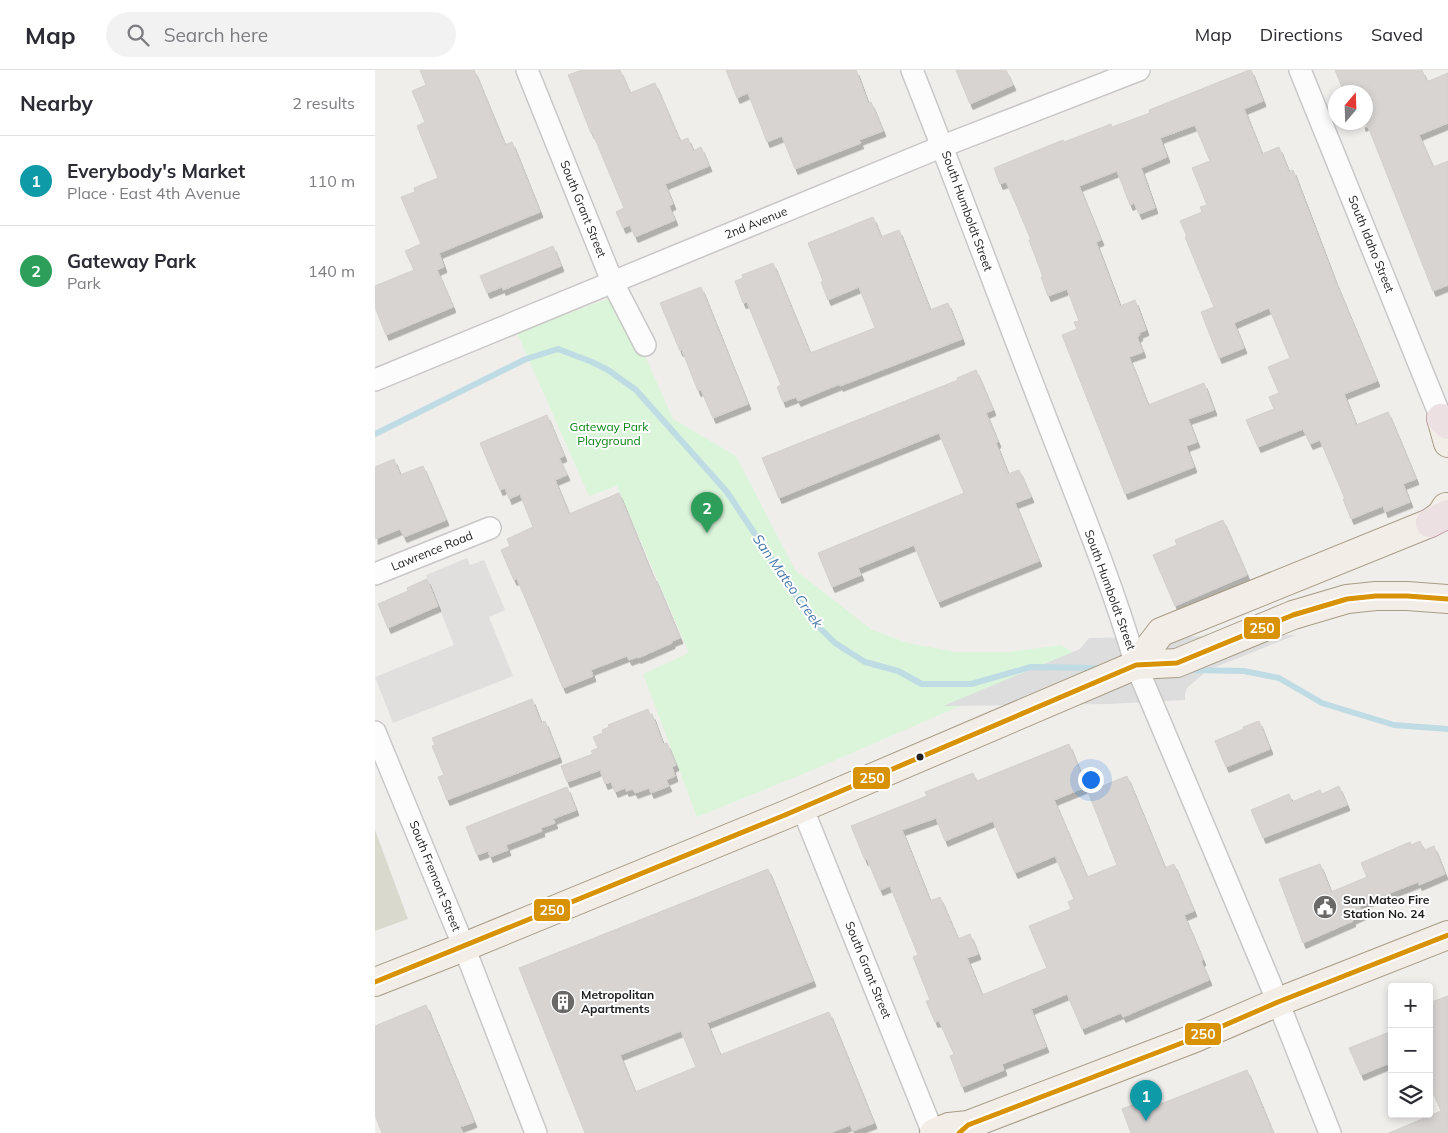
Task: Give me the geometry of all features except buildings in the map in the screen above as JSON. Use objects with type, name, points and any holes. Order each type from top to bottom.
[{"type":"main road","points":[[1136,665],[1161,632],[1439,519],[1448,503]]},
{"type":"main road","points":[[375,982],[802,807],[1136,665],[1177,663],[1293,616],[1347,599],[1376,596],[1407,596],[1448,600]]},
{"type":"main road","points":[[934,1133],[949,1127],[964,1129],[1448,935]]},
{"type":"street","name":"South Grant Street","points":[[527,70],[612,281],[645,345]]},
{"type":"street","name":"South Humboldt Street","points":[[912,70],[943,146],[1014,337],[1120,611],[1136,665],[1278,1002],[1330,1133]]},
{"type":"street","name":"2nd Avenue","points":[[375,380],[943,146],[1139,70]]},
{"type":"street","name":"South Idaho Street","points":[[1300,70],[1446,428]]},
{"type":"street","name":"Lawrence Road","points":[[375,574],[489,528]]},
{"type":"street","name":"South Fremont Street","points":[[375,732],[464,947],[537,1133]]},
{"type":"street","name":"South Grant Street","points":[[802,807],[934,1133]]},
{"type":"shaded area","points":[[467,558],[470,565],[484,560],[505,610],[489,617],[513,676],[393,723],[375,677],[454,645],[426,575]]},
{"type":"shaded area","points":[[375,830],[408,919],[375,931]]},
{"type":"green space","name":"Gateway Park Playground","points":[[618,295],[673,419],[736,456],[795,570],[872,630],[908,643],[956,652],[1009,652],[1061,645],[1077,655],[815,769],[697,817],[643,674],[689,653],[617,486],[589,496],[517,333]]},
{"type":"pier","points":[[1296,635],[1208,670],[1187,688],[1185,700],[1108,704],[943,706],[1080,649],[1089,638]]},
{"type":"waterway","name":"San Mateo Creek","points":[[375,434],[526,359],[558,349],[608,370],[636,390],[727,492],[812,620],[835,643],[865,662],[898,671],[922,684],[971,684],[1031,667],[1101,668]]},
{"type":"waterway","name":"San Mateo Creek","points":[[1188,670],[1244,671],[1279,678],[1322,703],[1394,725],[1448,729]]},
{"type":"transit line","name":"250","points":[[375,982],[785,815],[1136,665],[1177,663],[1293,615],[1347,599],[1376,596],[1448,599]]},
{"type":"transit line","name":"250","points":[[959,1133],[968,1125],[1195,1038],[1278,1002],[1448,935]]},
{"type":"place","name":"Gateway Park","points":[[707,533]]},
{"type":"place","name":"San Mateo Fire Station No. 24","points":[[1325,907]]},
{"type":"place","name":"Metropolitan Apartments","points":[[563,1002]]},
{"type":"place","name":"Everybody's Market","points":[[1146,1121]]}]
